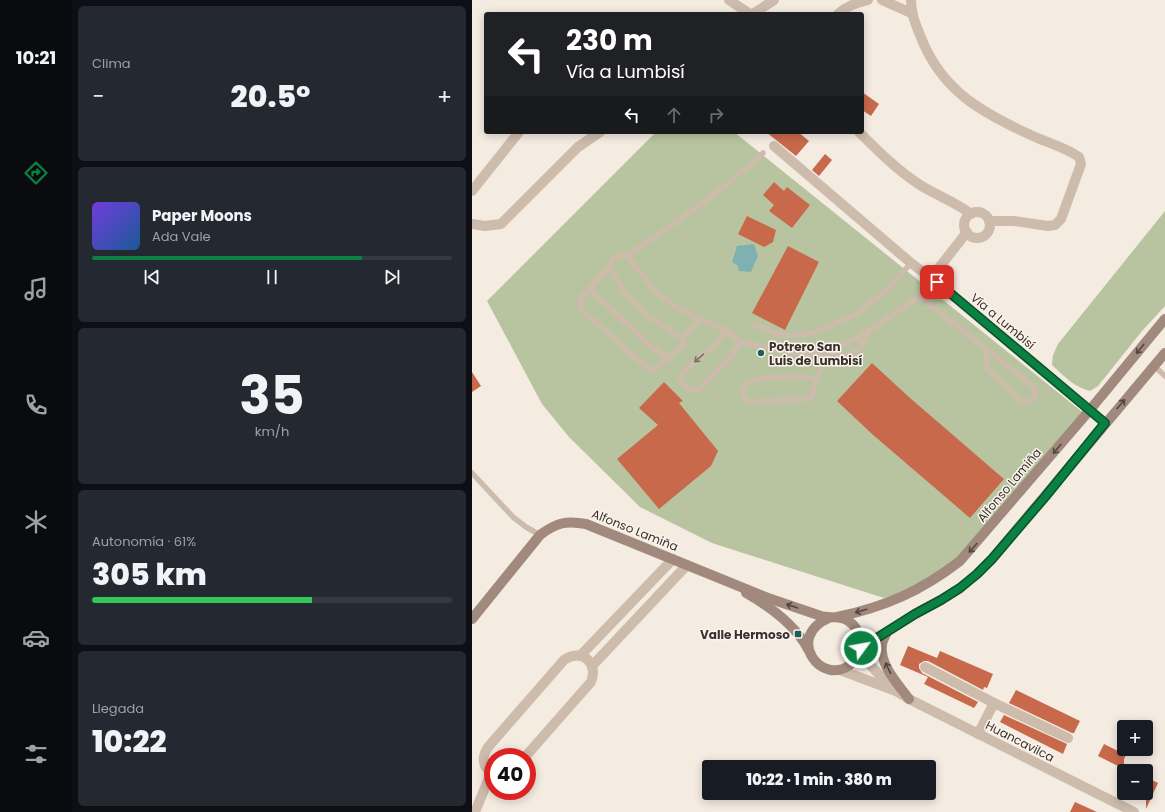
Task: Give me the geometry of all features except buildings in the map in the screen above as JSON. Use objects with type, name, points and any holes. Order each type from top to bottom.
[{"type":"street","points":[[729,0],[749,12]]},
{"type":"street","points":[[755,12],[774,0]]},
{"type":"street","points":[[840,12],[857,2],[868,0]]},
{"type":"street","points":[[882,0],[911,12]]},
{"type":"street","points":[[910,0],[911,12],[922,42],[934,65],[953,88],[969,101],[996,118],[1035,137],[1072,152],[1079,157],[1080,164],[1061,219],[1055,225],[1048,226],[1014,221],[989,221]]},
{"type":"street","points":[[472,191],[517,134]]},
{"type":"street","points":[[472,224],[485,226],[501,224],[578,148],[597,134]]},
{"type":"street","points":[[861,134],[898,170],[921,186],[962,207],[971,214]]},
{"type":"street","name":"Vía a Lumbisí","points":[[774,146],[911,263],[934,280],[1105,423]]},
{"type":"street","points":[[978,212],[985,215],[989,221],[990,227],[987,232],[983,236],[977,238],[966,232],[964,227],[964,222],[967,217],[978,212]]},
{"type":"street","points":[[934,280],[966,232]]},
{"type":"street","name":"Alfonso Lamiña","points":[[472,618],[540,535],[552,526],[574,521],[586,524],[768,598],[832,617],[857,612],[901,597],[939,578],[960,561],[1089,411],[1165,319]]},
{"type":"street","points":[[860,651],[861,637],[856,627],[847,620],[832,617],[820,622],[812,629],[808,638],[808,649],[812,658],[820,666],[829,670],[840,670],[852,664],[860,651],[887,632],[960,588],[992,559],[1165,353]]},
{"type":"street","points":[[580,656],[673,559]]},
{"type":"street","points":[[592,666],[687,565]]},
{"type":"street","name":"Alfonso Lamiña","points":[[709,574],[748,595],[771,610],[798,634],[808,649]]},
{"type":"street","points":[[887,632],[882,644],[882,654],[888,670],[909,699]]},
{"type":"street","name":"Huancavilca","points":[[860,651],[885,682],[909,699],[1134,812]]},
{"type":"street","points":[[487,748],[564,660],[569,657],[580,656],[585,658],[592,666],[594,671],[591,682],[533,748]]},
{"type":"street","points":[[925,667],[994,703],[1068,738]]},
{"type":"street","name":"Huancavilca","points":[[840,670],[896,691]]},
{"type":"street","points":[[978,734],[994,703]]},
{"type":"street","points":[[475,812],[484,792]]},
{"type":"lane","points":[[609,268],[627,295],[648,316],[682,338],[684,344],[653,371],[633,356],[581,309],[581,298],[609,268],[614,257],[623,255],[627,256],[744,172],[763,153]]},
{"type":"lane","points":[[627,256],[657,293],[672,305],[701,320],[726,330],[742,342],[784,352],[820,354],[858,338],[920,297],[934,280]]},
{"type":"lane","points":[[753,324],[784,336],[814,333],[856,314],[886,291],[911,263]]},
{"type":"lane","points":[[590,289],[647,343],[668,359]]},
{"type":"lane","points":[[920,297],[1032,386],[1036,393],[1034,399],[1026,402],[1020,400],[986,369],[986,350]]},
{"type":"lane","points":[[682,338],[701,320]]},
{"type":"lane","points":[[726,330],[716,344],[683,372],[680,377],[682,384],[688,389],[696,391],[702,388],[742,342]]},
{"type":"lane","points":[[830,351],[838,355],[855,353],[863,344],[869,330]]},
{"type":"lane","points":[[816,379],[806,376],[758,379],[747,383],[743,392],[745,399],[751,402],[810,398],[813,393],[816,379],[830,351]]},
{"type":"lane","points":[[1154,366],[1165,376]]},
{"type":"lane","points":[[472,474],[513,517],[540,535]]},
{"type":"green space","name":"Potrero San Luis de Lumbisí","points":[[654,134],[736,134],[1081,411],[1089,411],[960,561],[920,588],[884,598],[712,543],[640,507],[569,437],[542,404],[487,301]]},
{"type":"green space","points":[[1165,211],[1165,306],[1142,331],[1098,386],[1090,391],[1079,387],[1052,365],[1053,355],[1058,344]]},
{"type":"water","points":[[754,244],[758,256],[751,272],[739,271],[738,266],[732,262],[737,246]]},
{"type":"place","name":"Potrero San Luis de Lumbisí","points":[[761,353]]},
{"type":"place","name":"Valle Hermoso","points":[[798,634]]},
{"type":"route","points":[[861,648],[960,588],[977,574],[992,559],[1045,497],[1105,423],[937,282]]}]
